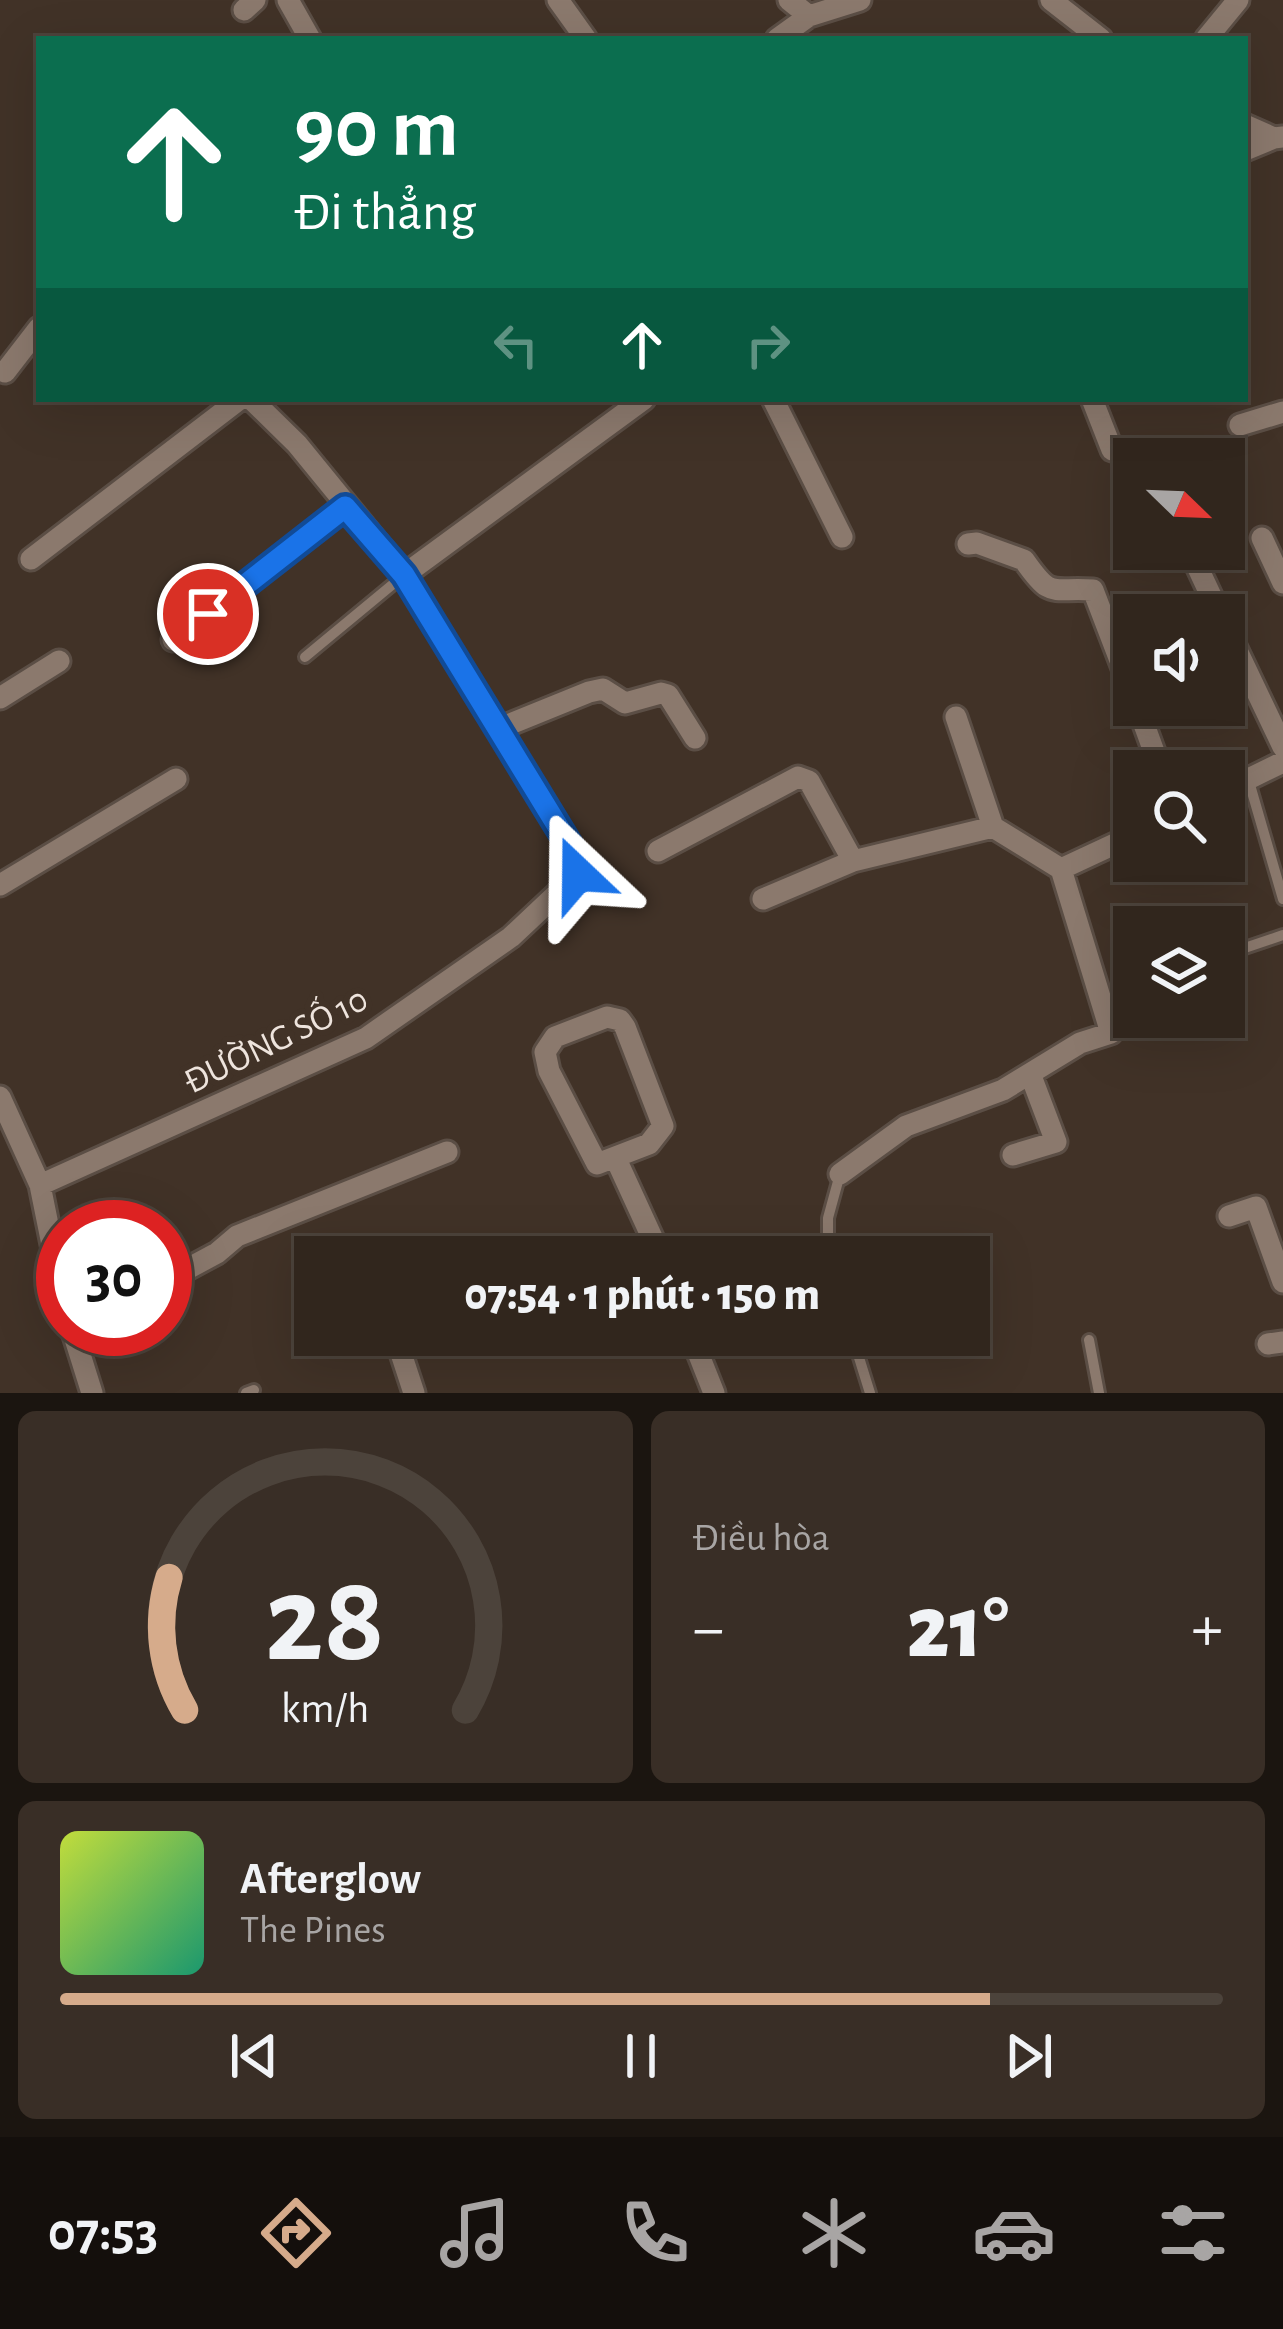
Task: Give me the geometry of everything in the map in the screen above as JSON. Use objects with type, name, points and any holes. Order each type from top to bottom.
[{"type":"street","points":[[288,0],[308,36]]},
{"type":"street","points":[[558,0],[584,36]]},
{"type":"street","points":[[790,0],[809,16]]},
{"type":"street","points":[[781,36],[809,16],[860,0]]},
{"type":"street","points":[[1051,0],[1097,36]]},
{"type":"street","points":[[1208,36],[1238,0]]},
{"type":"street","points":[[1248,126],[1279,138]]},
{"type":"street","points":[[1248,149],[1279,138]]},
{"type":"street","points":[[5,372],[36,332]]},
{"type":"street","points":[[31,560],[236,402]]},
{"type":"street","name":"ĐƯỜNG SỐ 10","points":[[40,1185],[367,1038],[511,937],[578,874],[576,856],[404,575],[297,444],[254,402]]},
{"type":"street","points":[[404,575],[640,402]]},
{"type":"street","points":[[774,402],[842,537]]},
{"type":"street","points":[[1093,402],[1112,450]]},
{"type":"street","points":[[1240,425],[1283,412]]},
{"type":"street","points":[[173,640],[345,507]]},
{"type":"street","points":[[1262,538],[1283,583]]},
{"type":"street","points":[[968,544],[1024,560],[1036,580],[1050,591],[1093,590],[1113,642]]},
{"type":"street","points":[[0,698],[59,661]]},
{"type":"street","points":[[1245,667],[1283,747]]},
{"type":"street","points":[[498,730],[603,689],[625,703],[668,695],[695,738]]},
{"type":"street","points":[[840,1174],[906,1126],[1031,1076],[1080,1043],[1111,1033],[1061,869],[993,827],[956,717]]},
{"type":"street","points":[[1245,780],[1283,762]]},
{"type":"street","points":[[658,851],[798,776],[809,781],[853,861]]},
{"type":"street","points":[[0,885],[176,779]]},
{"type":"street","points":[[763,899],[853,861],[993,827]]},
{"type":"street","points":[[1061,869],[1113,845]]},
{"type":"street","points":[[607,1018],[620,1020],[625,1027],[663,1126],[649,1144],[616,1159],[592,1161],[545,1058],[555,1037],[607,1018]]},
{"type":"street","points":[[1013,1154],[1055,1142],[1031,1076]]},
{"type":"street","points":[[0,1097],[43,1200]]},
{"type":"street","points":[[192,1267],[237,1236],[447,1152]]},
{"type":"street","points":[[616,1159],[651,1236]]},
{"type":"street","points":[[1229,1216],[1256,1207],[1283,1282]]},
{"type":"street","points":[[81,1356],[92,1393]]},
{"type":"street","points":[[402,1356],[414,1393]]},
{"type":"street","points":[[698,1356],[710,1391]]},
{"type":"lane","points":[[305,657],[404,575]]},
{"type":"lane","points":[[1248,778],[1283,899]]},
{"type":"lane","points":[[1245,948],[1283,935]]},
{"type":"lane","points":[[828,1236],[840,1174]]},
{"type":"lane","points":[[1089,1340],[1100,1393]]},
{"type":"lane","points":[[859,1356],[870,1393]]},
{"type":"route","points":[[208,614],[345,507],[404,575],[576,856],[578,874]]}]
